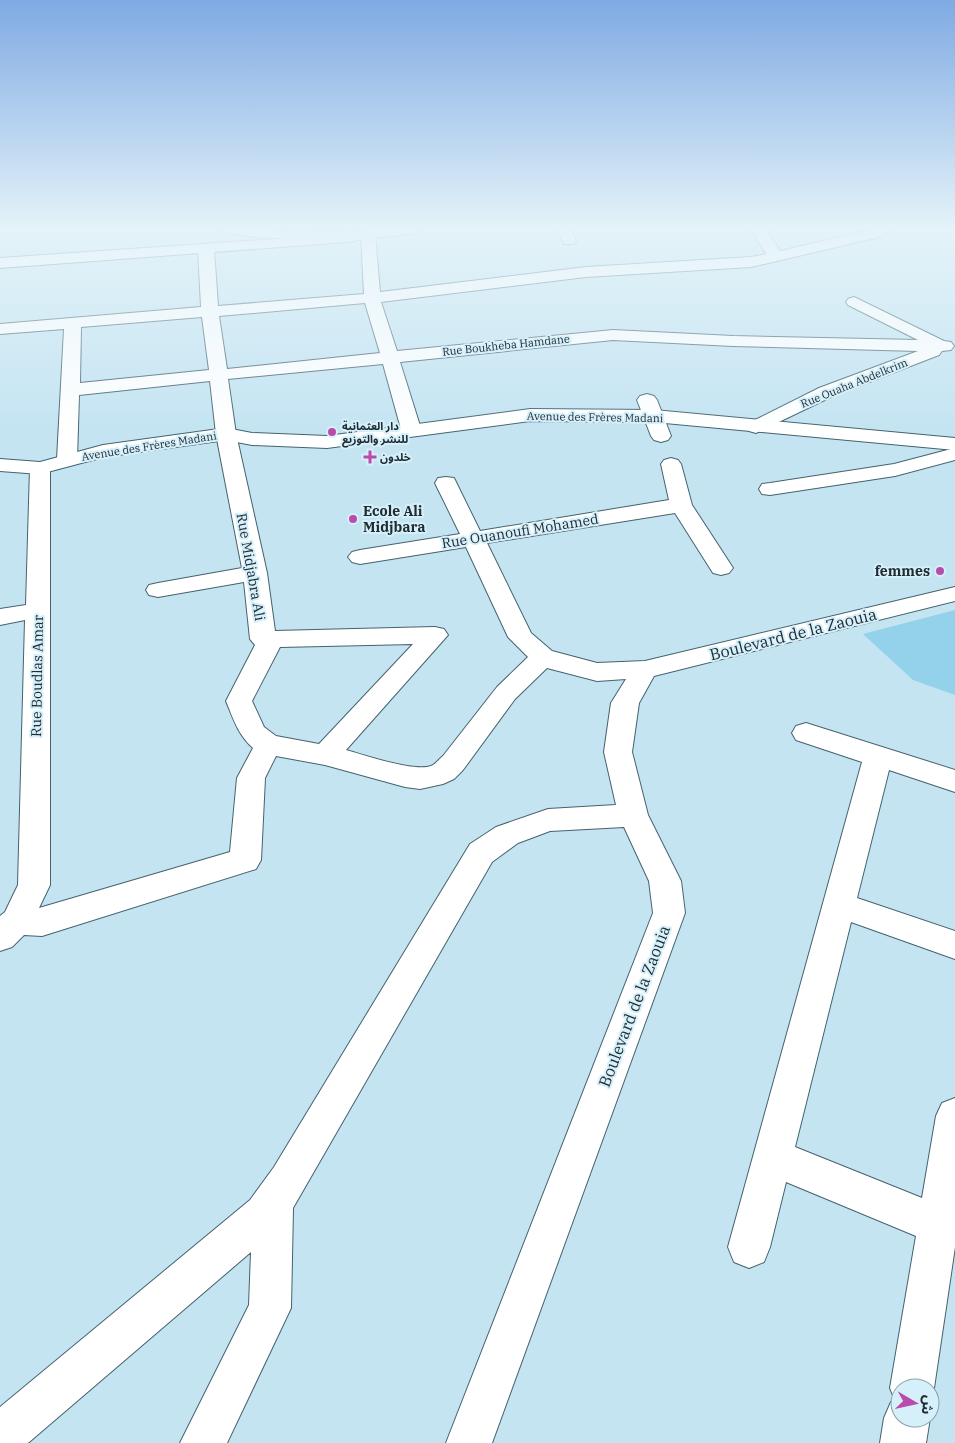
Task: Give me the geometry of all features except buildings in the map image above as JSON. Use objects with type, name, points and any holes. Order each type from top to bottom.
[{"type":"street","name":"Rue Midjabra Ali","points":[[209,296],[226,434],[255,573],[263,640],[270,641],[239,701],[253,733],[268,745]]},
{"type":"street","points":[[0,329],[383,296]]},
{"type":"street","points":[[372,298],[411,429]]},
{"type":"street","points":[[854,302],[950,345]]},
{"type":"street","points":[[67,459],[73,323]]},
{"type":"street","name":"Rue Boukheba Hamdane","points":[[69,390],[613,334],[733,341],[950,345]]},
{"type":"street","name":"Rue Ouaha Abdelkrim","points":[[756,427],[826,392],[950,345]]},
{"type":"street","points":[[650,408],[661,436]]},
{"type":"street","name":"Avenue des Frères Madani","points":[[0,465],[40,468],[103,450],[226,434],[252,439],[327,442],[530,414],[650,408],[756,427],[955,444]]},
{"type":"street","points":[[770,489],[895,470],[955,454]]},
{"type":"street","points":[[671,464],[681,505],[721,568]]},
{"type":"street","name":"Rue Boudlas Amar","points":[[9,929],[34,885],[40,468]]},
{"type":"street","points":[[446,483],[471,538],[521,637],[543,657],[597,672],[646,670]]},
{"type":"street","name":"Rue Ouanoufi Mohamed","points":[[360,557],[681,505]]},
{"type":"street","points":[[158,590],[255,573]]},
{"type":"street","name":"Boulevard de la Zaouia","points":[[469,1443],[669,912],[665,881],[633,815],[618,752],[625,704],[646,670],[955,594]]},
{"type":"street","points":[[0,617],[38,610]]},
{"type":"street","points":[[263,640],[435,635],[325,755]]},
{"type":"street","points":[[9,929],[42,922],[245,860],[251,778],[268,745],[325,755],[405,776],[426,777],[444,772],[453,763],[506,693],[543,657]]},
{"type":"street","points":[[806,733],[955,781]]},
{"type":"street","points":[[748,1247],[878,756]]},
{"type":"street","points":[[0,1437],[264,1214],[288,1181],[481,853],[506,835],[548,820],[633,815]]},
{"type":"street","points":[[839,906],[955,945]]},
{"type":"street","points":[[914,1378],[955,1116]]},
{"type":"street","points":[[772,1157],[938,1225]]},
{"type":"street","points":[[203,1443],[270,1308],[273,1202]]},
{"type":"street","points":[[903,1443],[905,1428]]},
{"type":"shaded area","points":[[955,610],[955,695],[913,680],[863,634]]},
{"type":"place","name":"دار العثمانية للنشر والتوزيع","points":[[332,432]]},
{"type":"place","name":"خلدون","points":[[370,457]]},
{"type":"place","name":"Ecole Ali Midjbara","points":[[353,519]]},
{"type":"place","name":"femmes","points":[[940,571]]}]
